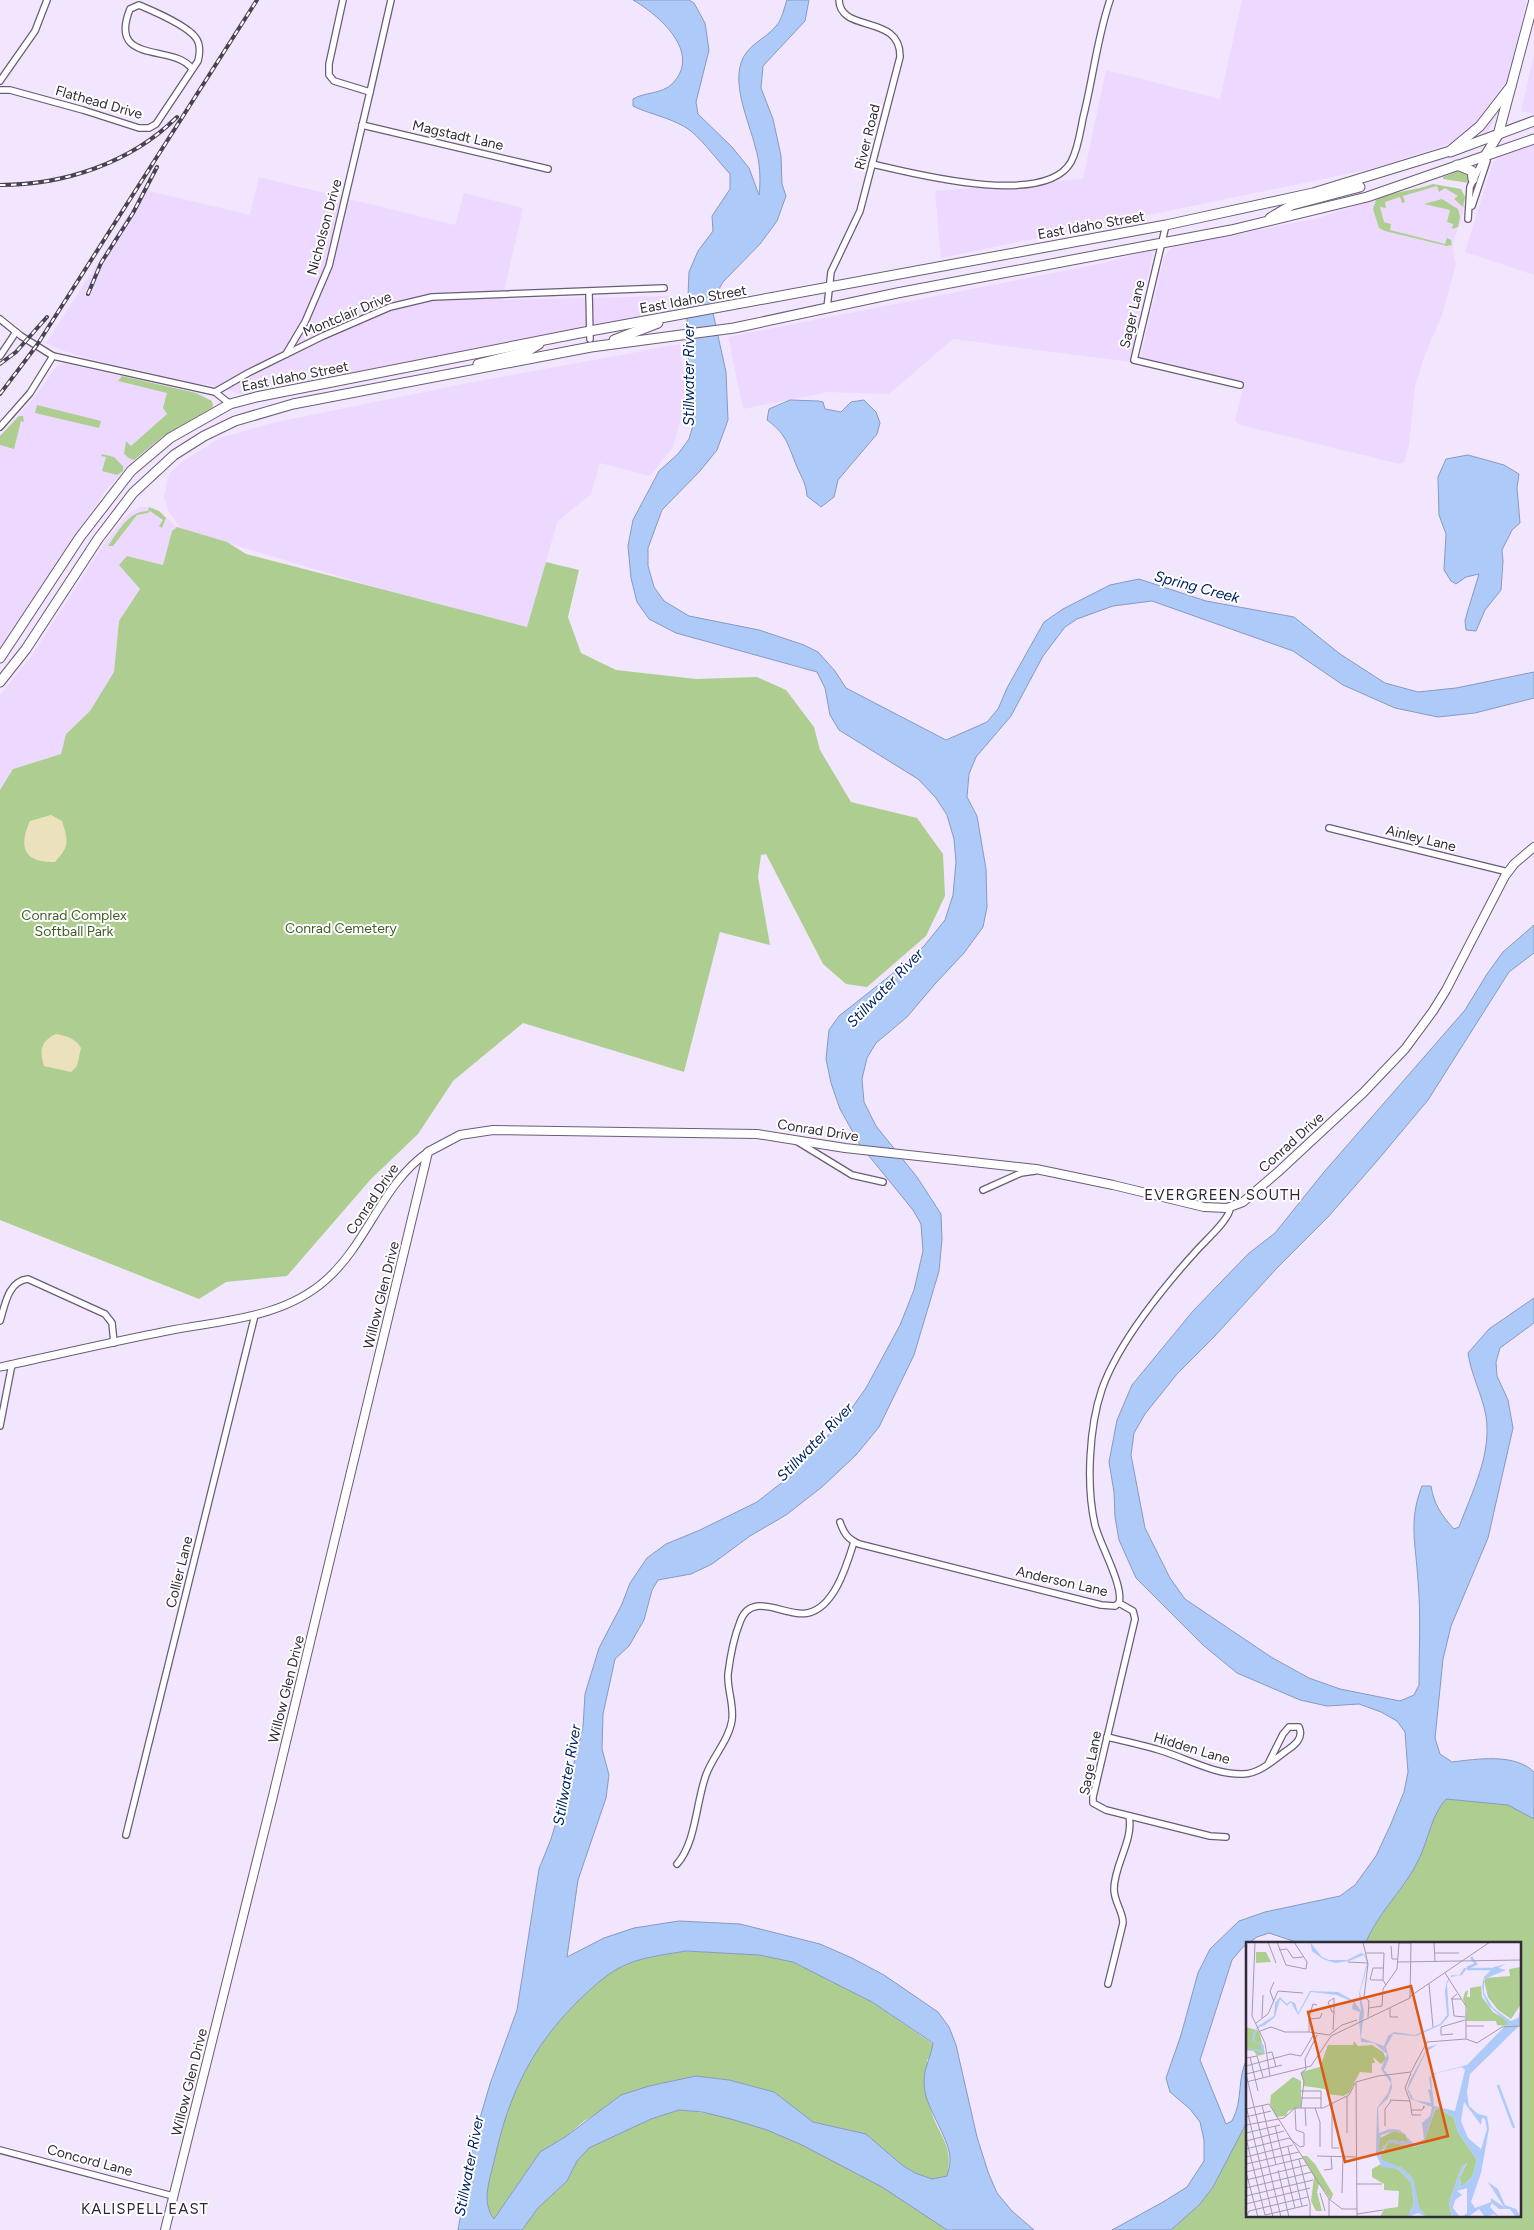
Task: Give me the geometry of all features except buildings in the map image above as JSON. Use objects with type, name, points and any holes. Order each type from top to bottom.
[{"type":"main road","points":[[1485,156],[1498,136],[1534,0]]},
{"type":"main road","points":[[1442,154],[1457,146],[1480,126],[1513,84]]},
{"type":"main road","name":"East Idaho Street","points":[[0,682],[26,649],[120,508],[146,480],[182,450],[221,427],[265,411],[442,377],[667,318],[1166,225],[1313,193],[1498,136],[1534,121]]},
{"type":"main road","name":"East Idaho Street","points":[[0,658],[80,536],[131,471],[170,438],[230,404],[544,341],[683,334],[734,328],[1261,223],[1359,200],[1534,139]]},
{"type":"main road","points":[[1456,166],[1472,171],[1473,179]]},
{"type":"main road","points":[[1261,223],[1292,205],[1360,187]]},
{"type":"main road","points":[[590,339],[597,342],[616,339],[650,327],[667,318]]},
{"type":"main road","points":[[442,377],[457,369],[526,352],[544,341]]},
{"type":"main road","name":"Conrad Drive","points":[[428,1152],[460,1135],[493,1130],[729,1132],[779,1137],[845,1148],[1044,1170],[1204,1207],[1230,1208],[1243,1202],[1278,1172],[1363,1093],[1405,1049],[1446,990],[1495,893],[1508,872],[1524,854],[1534,847]]},
{"type":"main road","name":"Willow Glen Drive","points":[[165,2230],[272,1800],[428,1152]]},
{"type":"street","points":[[0,81],[35,31],[47,0]]},
{"type":"street","points":[[343,0],[329,64],[329,75],[334,81],[370,92]]},
{"type":"street","name":"Nicholson Drive","points":[[280,358],[288,351],[305,322],[329,266],[391,0]]},
{"type":"street","name":"River Road","points":[[827,308],[831,272],[860,211],[899,63],[899,45],[888,31],[848,17],[841,9],[839,0]]},
{"type":"street","points":[[872,164],[964,184],[1036,184],[1049,181],[1063,172],[1070,162],[1077,145],[1099,41],[1110,0]]},
{"type":"street","points":[[138,5],[187,29],[196,38],[200,49],[198,60],[192,70],[182,60],[136,47],[129,39],[125,29],[130,9],[138,5]]},
{"type":"street","name":"Flathead Drive","points":[[0,90],[10,90],[139,128],[149,128],[156,124],[192,70]]},
{"type":"street","name":"Magstadt Lane","points":[[362,125],[548,169]]},
{"type":"street","points":[[1485,156],[1487,161],[1468,219],[1470,187],[1485,156]]},
{"type":"street","name":"Sager Lane","points":[[1166,225],[1134,360],[1240,386]]},
{"type":"street","name":"Montclair Drive","points":[[215,392],[248,373],[323,336],[390,308],[432,297],[459,294],[589,292],[664,288]]},
{"type":"street","points":[[589,292],[590,339]]},
{"type":"street","points":[[0,319],[52,356],[215,392],[230,404]]},
{"type":"street","points":[[0,356],[16,332]]},
{"type":"street","points":[[0,427],[30,393],[52,356]]},
{"type":"street","name":"Ainley Lane","points":[[1329,828],[1508,872]]},
{"type":"street","points":[[779,1137],[795,1141],[812,1149],[852,1175],[883,1182]]},
{"type":"street","name":"Conrad Drive","points":[[0,1367],[254,1315],[294,1301],[328,1279],[350,1254],[398,1178],[428,1152]]},
{"type":"street","points":[[983,1190],[1022,1173],[1044,1170]]},
{"type":"street","name":"Anderson Lane","points":[[854,1542],[1101,1605],[1115,1606],[1119,1603],[1120,1591],[1101,1546],[1091,1503],[1090,1469],[1099,1399],[1112,1368],[1134,1331],[1191,1257],[1227,1216],[1230,1208]]},
{"type":"street","points":[[0,1321],[12,1287],[18,1282],[28,1279],[105,1314],[112,1323],[114,1343]]},
{"type":"street","name":"Collier Lane","points":[[126,1835],[254,1315]]},
{"type":"street","points":[[0,1426],[12,1364]]},
{"type":"street","points":[[677,1864],[687,1850],[707,1773],[728,1733],[732,1721],[733,1710],[728,1674],[740,1621],[749,1608],[758,1606],[808,1613],[819,1607],[833,1592],[844,1574],[854,1542],[843,1533],[840,1522]]},
{"type":"street","name":"Sage Lane","points":[[1119,1603],[1133,1611],[1135,1619],[1093,1803],[1106,1810],[1129,1816],[1210,1836],[1226,1837]]},
{"type":"street","name":"Hidden Lane","points":[[1107,1737],[1160,1750],[1227,1772],[1244,1774],[1259,1770],[1268,1764],[1290,1748],[1300,1738],[1302,1732],[1299,1727],[1289,1727],[1283,1734],[1268,1764]]},
{"type":"street","points":[[1108,1984],[1123,1924],[1123,1916],[1114,1888],[1128,1833],[1129,1816]]},
{"type":"street","name":"Concord Lane","points":[[0,2150],[173,2196]]},
{"type":"shaded area","points":[[1242,0],[1527,0],[1502,105],[1488,131],[1371,169],[941,258],[935,191],[1083,179],[1106,70],[1220,99]]},
{"type":"shaded area","points":[[1534,55],[1534,114],[1521,111]]},
{"type":"shaded area","points":[[1534,143],[1534,275],[1465,252],[1493,162],[1499,157]]},
{"type":"shaded area","points":[[259,177],[455,225],[464,193],[523,208],[502,300],[675,296],[679,311],[241,394],[210,385],[94,360],[61,350],[46,343],[145,190],[250,215]]},
{"type":"shaded area","points":[[1433,184],[1458,188],[1464,195],[1465,201],[1460,224],[1452,243],[1456,264],[1442,315],[1424,357],[1415,387],[1409,445],[1404,462],[1400,464],[1240,425],[1235,421],[1244,383],[1140,359],[1164,257],[1172,247],[1318,218],[1401,191],[1415,190]]},
{"type":"shaded area","points":[[1154,249],[1140,311],[1142,319],[1131,362],[953,339],[889,394],[828,392],[743,409],[728,337],[1104,263]]},
{"type":"shaded area","points":[[680,344],[687,397],[673,447],[650,476],[600,463],[591,494],[557,522],[528,627],[395,593],[181,529],[168,510],[164,496],[169,474],[182,462],[220,438],[272,423],[463,384]]},
{"type":"shaded area","points":[[63,363],[196,393],[214,404],[211,408],[163,436],[134,460],[106,490],[80,527],[7,644],[0,650],[0,436],[34,398],[56,367]]},
{"type":"shaded area","points":[[139,507],[149,507],[159,511],[177,527],[172,531],[163,565],[127,556],[140,589],[119,621],[114,672],[90,711],[66,734],[61,754],[13,769],[0,790],[0,695],[32,655],[106,541],[128,514]]},
{"type":"green space","points":[[1459,171],[1468,174],[1469,183],[1443,179],[1443,177]]},
{"type":"green space","points":[[1433,184],[1461,189],[1465,197],[1463,207],[1454,199],[1458,196],[1445,188],[1439,192],[1437,186],[1403,196],[1405,202],[1402,203],[1400,197],[1385,202],[1386,208],[1380,207],[1384,222],[1391,224],[1390,230],[1445,244],[1447,238],[1451,240],[1452,245],[1447,246],[1379,228],[1373,209],[1376,200]]},
{"type":"green space","points":[[1442,199],[1458,209],[1460,217],[1458,227],[1452,229],[1453,224],[1447,222],[1450,210],[1424,204]]},
{"type":"green space","points":[[122,376],[196,393],[212,401],[213,407],[163,436],[134,460],[130,459],[124,454],[126,441],[131,446],[167,414],[163,408],[167,393],[118,381]]},
{"type":"green space","points":[[37,405],[101,421],[99,428],[35,413]]},
{"type":"green space","points":[[19,416],[23,416],[24,422],[21,421],[14,449],[0,445],[0,436]]},
{"type":"green space","points":[[102,454],[114,457],[123,466],[123,471],[117,475],[102,471],[106,457],[101,456]]},
{"type":"green space","points":[[149,507],[159,511],[166,518],[162,528],[159,526],[163,520],[150,511],[137,515],[113,546],[108,546],[129,518],[135,514],[148,511]]},
{"type":"green space","points":[[177,527],[227,542],[246,554],[527,627],[546,562],[579,570],[568,617],[581,653],[616,670],[696,679],[757,677],[786,690],[814,727],[820,750],[851,802],[917,818],[943,854],[945,896],[926,936],[867,987],[846,984],[823,964],[766,854],[761,855],[758,877],[770,945],[720,932],[684,1072],[523,1023],[453,1081],[418,1134],[371,1179],[287,1276],[226,1282],[199,1299],[0,1220],[0,790],[13,769],[61,754],[66,734],[90,711],[114,672],[119,621],[140,589],[119,565],[127,556],[163,565],[172,531]]},
{"type":"green space","points":[[1446,1799],[1508,1805],[1534,1819],[1534,2230],[1171,2230],[1200,2204],[1213,2187],[1246,2124],[1246,2218],[1522,2218],[1522,1942],[1366,1942],[1377,1921],[1413,1870],[1441,1806]]},
{"type":"green space","points":[[686,1951],[759,1955],[793,1962],[872,2002],[933,2044],[931,2056],[927,2060],[928,2099],[949,2157],[947,2177],[932,2179],[915,2173],[902,2165],[866,2134],[813,2122],[774,2092],[729,2080],[696,2076],[649,2086],[584,2121],[565,2137],[540,2152],[494,2219],[488,2205],[489,2181],[507,2113],[524,2073],[535,2054],[562,2018],[597,1983],[613,1971],[643,1959]]},
{"type":"green space","points":[[679,2110],[715,2115],[750,2124],[820,2152],[886,2189],[947,2230],[522,2230],[538,2208],[567,2181],[577,2161],[589,2148],[651,2119]]},
{"type":"sand","points":[[51,815],[62,821],[66,834],[65,847],[55,862],[36,860],[26,852],[24,846],[26,830],[30,821]]},
{"type":"sand","points":[[56,1034],[70,1038],[81,1048],[77,1066],[71,1072],[44,1066],[42,1047],[47,1040]]},
{"type":"water","name":"Stillwater River","points":[[633,0],[689,0],[694,3],[705,23],[709,50],[696,102],[698,114],[732,147],[749,168],[759,195],[758,158],[740,94],[739,73],[741,63],[747,51],[777,25],[782,17],[787,0],[809,0],[805,21],[763,66],[761,88],[773,119],[781,156],[782,184],[786,196],[777,221],[760,244],[723,282],[715,296],[713,313],[726,372],[728,420],[717,450],[700,471],[662,510],[648,548],[648,566],[654,587],[664,601],[689,616],[759,630],[804,645],[818,652],[835,671],[846,688],[946,740],[987,722],[998,709],[1007,688],[1044,622],[1063,609],[1110,585],[1139,579],[1206,601],[1294,617],[1340,654],[1385,683],[1418,692],[1456,688],[1534,672],[1534,698],[1475,713],[1438,717],[1395,708],[1343,685],[1293,651],[1152,601],[1113,606],[1077,619],[1065,627],[1043,656],[1011,716],[976,757],[969,774],[967,797],[977,816],[986,869],[987,907],[983,927],[964,953],[907,1017],[876,1043],[867,1058],[862,1079],[864,1102],[876,1126],[917,1177],[941,1214],[942,1239],[939,1271],[914,1355],[879,1427],[856,1455],[822,1487],[786,1515],[750,1536],[712,1564],[691,1574],[658,1580],[652,1590],[644,1620],[629,1646],[615,1659],[603,1714],[602,1749],[609,1775],[606,1798],[578,1880],[567,1957],[604,1938],[634,1928],[679,1921],[740,1924],[820,1944],[884,1975],[938,2012],[949,2027],[956,2045],[977,2137],[988,2172],[997,2193],[1012,2211],[1034,2230],[947,2230],[882,2187],[802,2145],[767,2130],[731,2119],[702,2112],[679,2110],[651,2119],[589,2148],[577,2161],[567,2181],[538,2208],[522,2230],[458,2230],[475,2135],[490,2084],[517,2010],[539,1869],[551,1839],[576,1756],[583,1727],[585,1694],[599,1648],[622,1604],[630,1583],[647,1558],[666,1544],[700,1530],[757,1502],[780,1484],[844,1419],[866,1388],[900,1325],[914,1290],[923,1251],[921,1224],[913,1210],[860,1145],[840,1109],[831,1083],[826,1059],[829,1030],[839,1016],[901,967],[924,946],[945,920],[953,895],[956,862],[954,839],[947,815],[936,798],[918,779],[839,730],[830,715],[825,688],[817,672],[676,633],[649,619],[637,602],[631,578],[628,546],[633,520],[659,471],[678,454],[689,439],[694,422],[692,380],[686,344],[689,272],[698,251],[713,231],[712,216],[730,189],[730,174],[691,131],[677,123],[633,106],[633,99],[663,90],[672,84],[680,72],[683,60],[674,36],[665,25]],"holes":[[[686,1951],[759,1955],[793,1962],[872,2002],[933,2043],[925,2072],[924,2084],[927,2100],[947,2145],[950,2163],[947,2176],[932,2179],[915,2173],[902,2165],[866,2134],[813,2122],[774,2092],[729,2080],[696,2076],[649,2086],[621,2095],[565,2137],[540,2152],[494,2219],[488,2205],[489,2181],[507,2113],[515,2092],[535,2054],[562,2018],[578,2001],[613,1971],[643,1959]]]},
{"type":"water","points":[[790,400],[823,402],[825,409],[841,412],[851,402],[864,400],[876,412],[880,423],[877,434],[838,480],[834,497],[821,507],[807,496],[804,482],[787,443],[778,429],[767,420],[769,409]]},
{"type":"water","points":[[1468,455],[1504,465],[1519,474],[1517,488],[1520,523],[1512,530],[1502,550],[1501,590],[1485,610],[1476,631],[1466,630],[1465,621],[1479,574],[1466,577],[1456,584],[1451,581],[1444,570],[1446,534],[1439,515],[1438,477],[1446,459]]},
{"type":"water","points":[[1534,925],[1534,953],[1509,972],[1428,1100],[1328,1217],[1177,1374],[1145,1414],[1134,1433],[1131,1455],[1145,1528],[1170,1578],[1185,1599],[1271,1657],[1309,1678],[1340,1689],[1400,1701],[1414,1695],[1419,1685],[1419,1607],[1414,1522],[1422,1486],[1431,1486],[1436,1504],[1442,1514],[1454,1529],[1459,1527],[1480,1473],[1484,1459],[1487,1430],[1486,1416],[1468,1353],[1489,1329],[1534,1298],[1534,1323],[1500,1348],[1496,1362],[1497,1376],[1508,1400],[1513,1428],[1488,1538],[1451,1626],[1443,1659],[1435,1738],[1440,1754],[1452,1762],[1484,1759],[1506,1760],[1517,1762],[1534,1772],[1534,1819],[1508,1805],[1446,1799],[1437,1813],[1413,1870],[1377,1921],[1366,1942],[1296,1942],[1269,1933],[1246,1942],[1246,1945],[1232,1960],[1200,2060],[1226,2124],[1232,2121],[1236,2113],[1242,2073],[1246,2061],[1246,2124],[1213,2187],[1200,2204],[1171,2230],[1112,2230],[1187,2187],[1204,2161],[1204,2140],[1200,2122],[1190,2109],[1170,2092],[1166,2078],[1181,2035],[1198,1973],[1210,1949],[1239,1921],[1265,1912],[1340,1896],[1355,1885],[1376,1856],[1404,1792],[1408,1772],[1405,1732],[1397,1721],[1381,1712],[1359,1704],[1327,1706],[1300,1700],[1237,1673],[1203,1645],[1136,1578],[1119,1540],[1115,1517],[1114,1492],[1109,1462],[1117,1420],[1132,1385],[1193,1311],[1248,1254],[1275,1233],[1324,1172],[1465,1010],[1503,952]]},
{"type":"railway","points":[[0,394],[37,345],[257,0]]},
{"type":"railway","points":[[0,185],[48,181],[72,176],[95,168],[118,159],[139,147],[177,117]]},
{"type":"railway","points":[[88,294],[101,263],[133,213],[157,167]]},
{"type":"railway","points":[[0,364],[16,352],[47,317]]},
{"type":"district","name":"EVERGREEN SOUTH","points":[[1223,1195]]},
{"type":"district","name":"KALISPELL EAST","points":[[145,2209]]},
{"type":"water label","name":"Spring Creek","points":[[1197,587]]},
{"type":"park label","name":"Conrad Complex Softball Park","points":[[74,924]]},
{"type":"park label","name":"Conrad Cemetery","points":[[341,928]]}]
